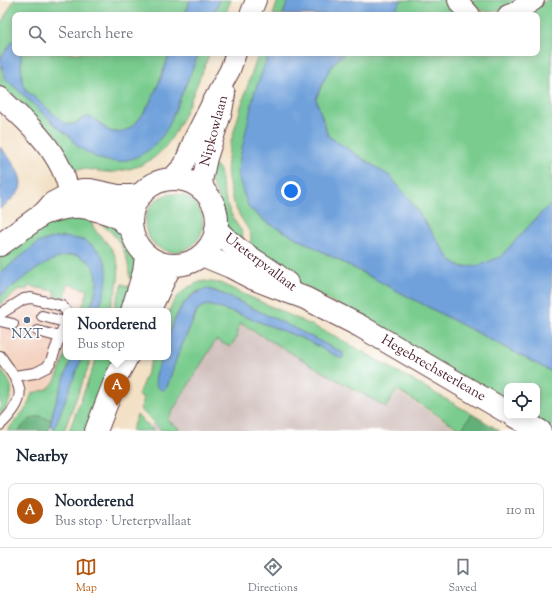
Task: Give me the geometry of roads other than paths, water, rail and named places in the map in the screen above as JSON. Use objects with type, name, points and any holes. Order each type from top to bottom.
[{"type":"street","points":[[251,12],[256,0]]},
{"type":"street","points":[[458,0],[467,12]]},
{"type":"street","points":[[516,12],[534,0]]},
{"type":"street","name":"Nipkowlaan","points":[[170,180],[184,166],[207,112],[233,62]]},
{"type":"street","name":"Nipkowlaan","points":[[205,192],[202,180],[207,158],[222,110],[233,62]]},
{"type":"street","points":[[0,97],[37,132],[49,147],[62,169],[72,200],[83,208],[120,219],[132,230]]},
{"type":"street","points":[[170,180],[189,182],[205,192],[211,202],[215,214],[216,229],[211,244],[202,255],[186,264],[173,265],[160,263],[146,256],[134,238],[131,218],[132,209],[142,194],[154,185],[170,180]]},
{"type":"street","points":[[0,245],[44,213],[53,203],[72,200],[82,190],[90,190],[118,196],[142,194]]},
{"type":"street","name":"Ureterpvallaat","points":[[216,229],[240,251],[282,278],[305,298]]},
{"type":"street","name":"Ureterpvallaat","points":[[202,255],[275,287],[305,298],[360,326]]},
{"type":"street","points":[[133,308],[144,272],[146,256]]},
{"type":"street","points":[[150,308],[167,273],[173,265]]},
{"type":"street","name":"Hegebrechsterleane","points":[[360,326],[504,410]]},
{"type":"street","points":[[96,431],[122,363]]},
{"type":"street","points":[[519,419],[540,431]]},
{"type":"lane","points":[[0,314],[13,308],[24,299],[31,298],[62,306],[64,308]]},
{"type":"lane","points":[[42,316],[63,321]]},
{"type":"lane","points":[[0,321],[13,324]]},
{"type":"lane","points":[[14,376],[35,373],[47,367],[51,361],[63,330]]},
{"type":"lane","points":[[38,331],[60,337]]},
{"type":"lane","points":[[0,356],[14,376],[20,390],[20,395],[15,408],[0,425]]},
{"type":"water","points":[[190,0],[219,0],[215,12],[186,12]]},
{"type":"water","points":[[288,0],[401,0],[392,12],[284,12]]},
{"type":"water","points":[[12,42],[12,56],[21,56],[22,82],[26,90],[64,123],[77,123],[88,117],[95,119],[112,132],[123,131],[133,126],[142,116],[150,103],[169,56],[198,56],[168,127],[163,135],[146,152],[134,158],[119,162],[97,158],[78,147],[71,137],[61,130],[6,79],[0,62],[2,56]]},
{"type":"water","points":[[268,56],[340,56],[324,80],[316,99],[328,136],[391,177],[410,200],[450,259],[461,267],[478,266],[500,257],[544,210],[552,204],[552,372],[266,222],[249,208],[238,175],[239,162],[254,94]]},
{"type":"water","points":[[0,147],[15,166],[21,184],[17,194],[0,209]]},
{"type":"water","points":[[62,237],[79,239],[94,247],[102,255],[105,260],[107,278],[99,308],[90,308],[97,285],[94,267],[82,257],[77,255],[66,256],[46,264],[0,296],[0,273],[38,243],[49,239]]},
{"type":"water","points":[[208,289],[225,295],[343,353],[343,357],[342,359],[304,339],[236,313],[208,305],[197,310],[177,357],[167,387],[164,390],[159,389],[156,381],[157,371],[161,360],[171,360],[171,329],[175,319],[181,307],[190,297]]},
{"type":"water","points":[[71,360],[81,360],[54,429],[50,427],[54,407]]},
{"type":"place","name":"NXT","points":[[27,320]]},
{"type":"place","name":"Noorderend","points":[[117,406]]}]
